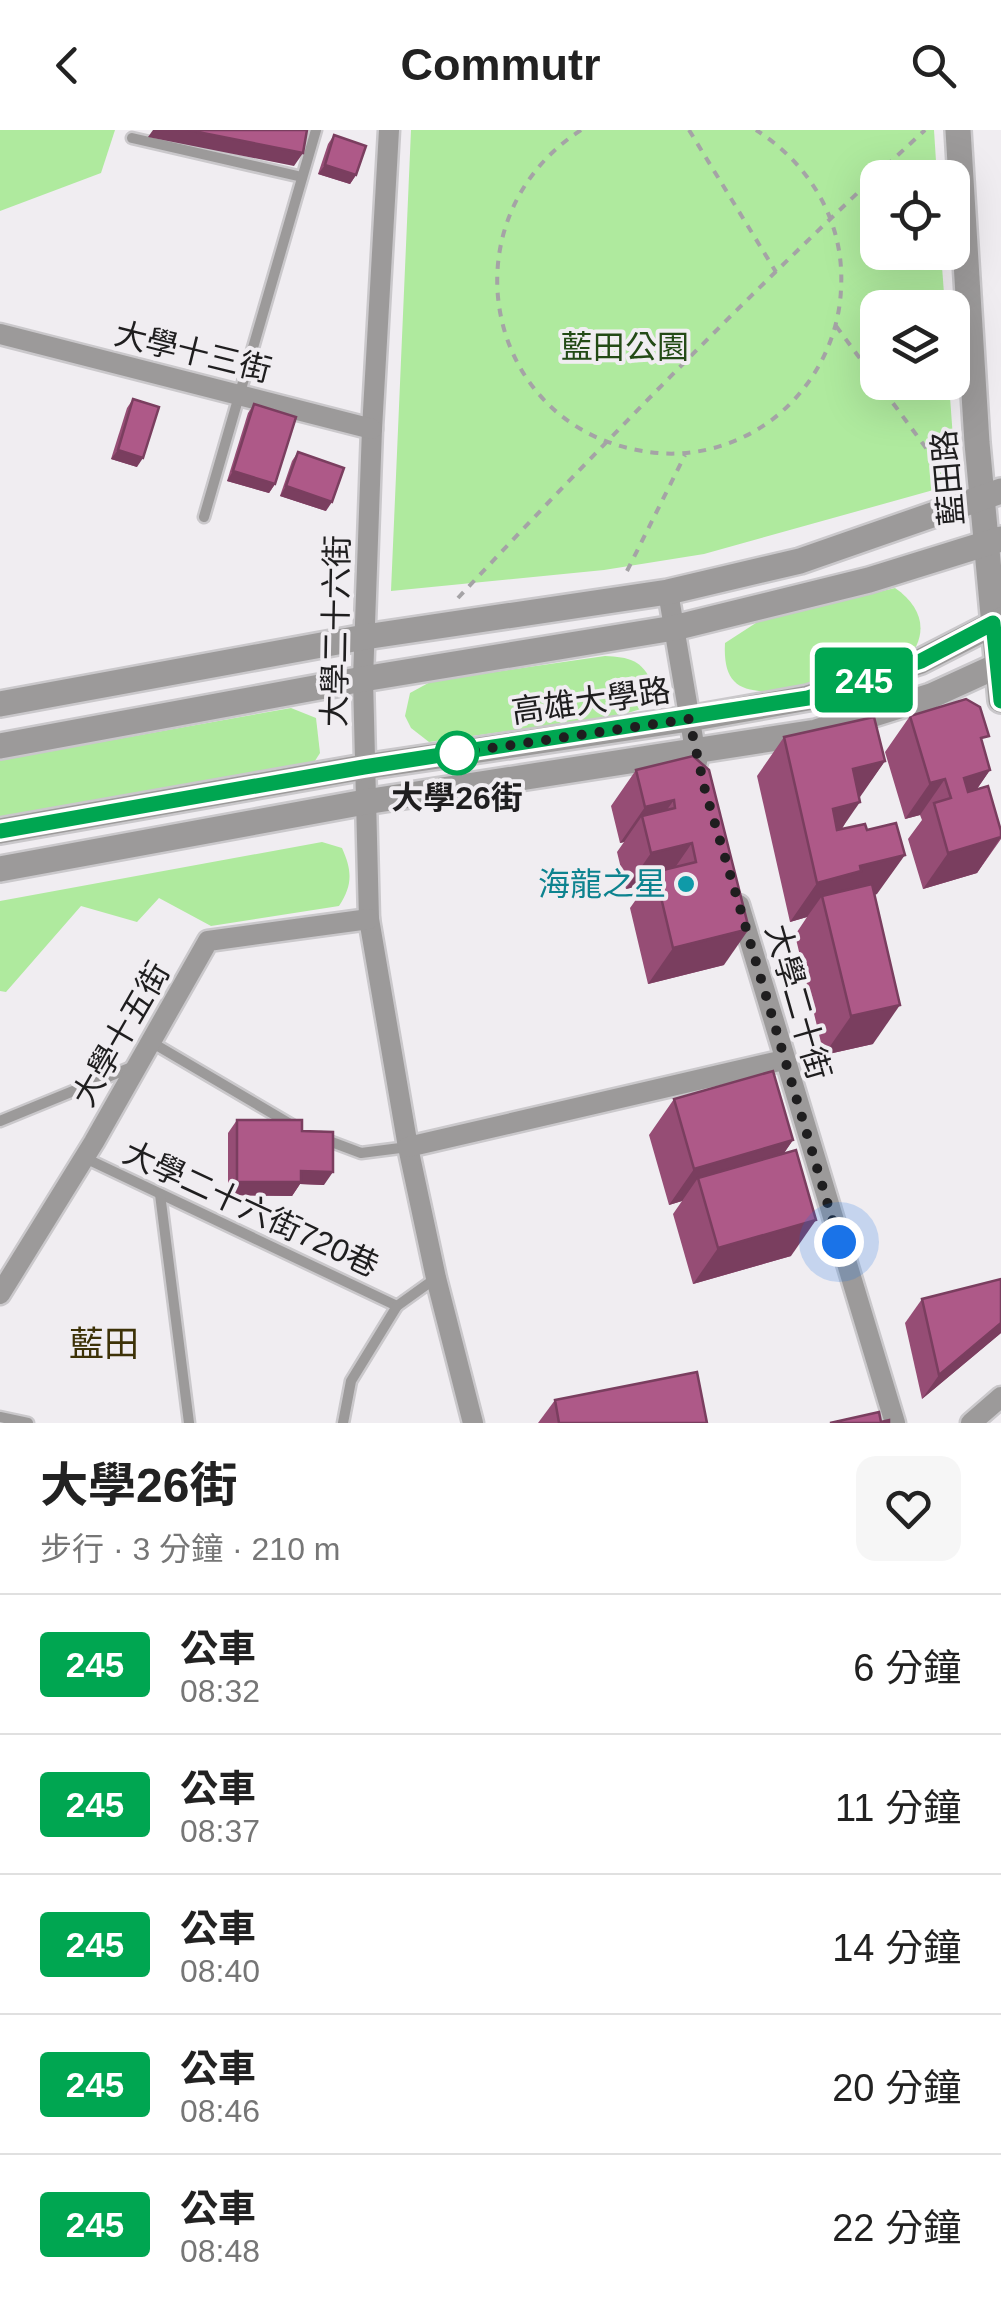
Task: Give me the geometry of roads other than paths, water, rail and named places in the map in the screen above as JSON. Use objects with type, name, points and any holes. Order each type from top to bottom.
[{"type":"street","name":"大學二十六街","points":[[389,130],[363,680],[369,919],[408,1147],[473,1423]]},
{"type":"street","name":"藍田路","points":[[958,130],[991,495],[1001,700]]},
{"type":"street","name":"大學十三街","points":[[0,334],[372,429]]},
{"type":"street","points":[[0,704],[365,638],[668,592],[800,561],[991,495]]},
{"type":"street","name":"高雄大學路","points":[[0,746],[674,628],[819,593],[994,542]]},
{"type":"street","points":[[668,592],[695,753],[705,790]]},
{"type":"street","name":"高雄大學路","points":[[0,831],[364,767],[808,698],[921,661],[997,621]]},
{"type":"street","name":"高雄大學路","points":[[0,869],[364,802],[816,732],[931,696],[999,665]]},
{"type":"street","name":"大學二十街","points":[[732,880],[895,1423]]},
{"type":"street","name":"大學十五街","points":[[1,1287],[84,1158],[208,941],[369,919]]},
{"type":"street","points":[[408,1147],[784,1060]]},
{"type":"street","points":[[971,1423],[1001,1397]]},
{"type":"lane","points":[[204,517],[316,130]]},
{"type":"lane","points":[[132,138],[302,178]]},
{"type":"lane","points":[[150,1042],[298,1128]]},
{"type":"lane","points":[[0,1121],[138,1064]]},
{"type":"lane","points":[[314,1136],[361,1153],[408,1147]]},
{"type":"lane","name":"大學二十六街720巷","points":[[84,1158],[397,1306]]},
{"type":"lane","points":[[160,1194],[189,1423]]},
{"type":"lane","points":[[343,1423],[352,1381],[397,1306],[436,1278]]},
{"type":"lane","points":[[0,1417],[28,1423]]},
{"type":"place","name":"大學26街","points":[[457,753]]},
{"type":"place","name":"海龍之星","points":[[686,884]]},
{"type":"district","name":"藍田","points":[[104,1343]]},
{"type":"park label","name":"藍田公園","points":[[625,347]]}]
